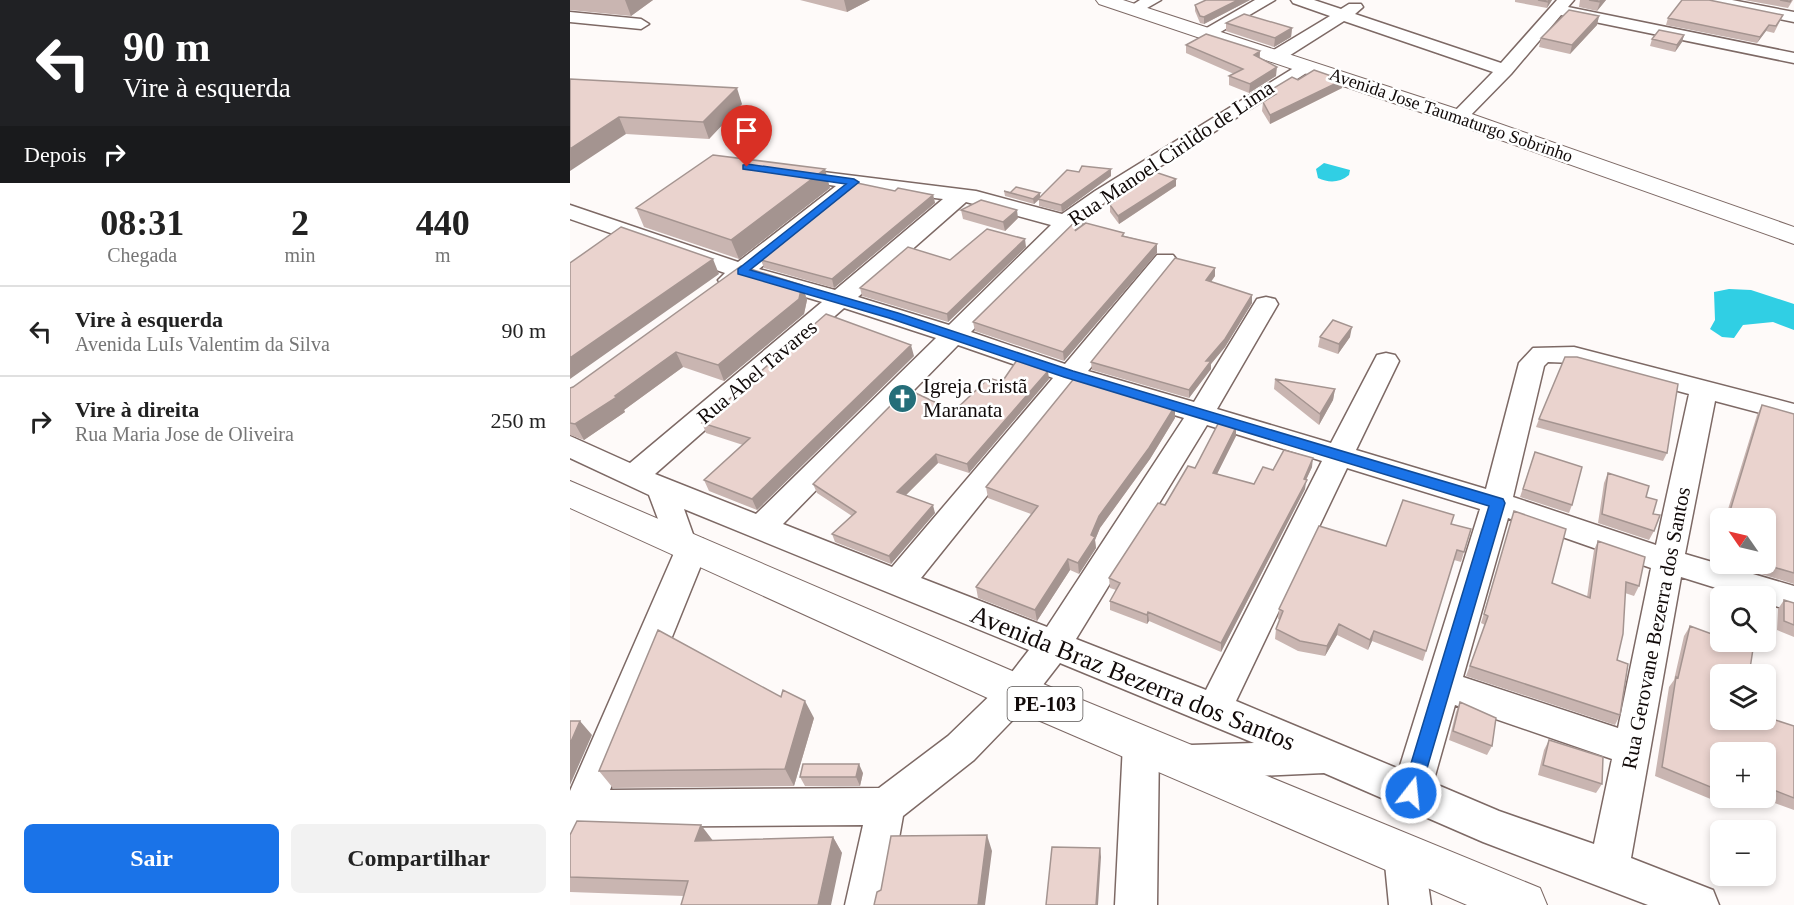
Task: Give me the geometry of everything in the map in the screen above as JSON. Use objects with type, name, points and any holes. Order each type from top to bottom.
[{"type":"street","name":"Avenida Jose Taumaturgo Sobrinho","points":[[1105,0],[1144,5],[1206,33],[1278,55],[1458,117],[1794,236]]},
{"type":"street","points":[[1206,33],[1268,0]]},
{"type":"street","points":[[1299,0],[1346,14],[1505,70]]},
{"type":"street","points":[[1278,55],[1346,14],[1363,0]]},
{"type":"street","points":[[1708,0],[1794,16]]},
{"type":"street","points":[[1458,117],[1505,70],[1562,5],[1794,58]]},
{"type":"street","points":[[570,17],[641,24]]},
{"type":"street","name":"Rua Manoel Cirildo de Lima","points":[[762,527],[858,428],[955,335],[1066,222],[1102,195],[1305,66]]},
{"type":"street","points":[[772,171],[961,195],[1066,222]]},
{"type":"street","points":[[715,290],[854,182]]},
{"type":"street","name":"Rua Abel Tavares","points":[[647,483],[842,301],[961,195]]},
{"type":"street","points":[[570,212],[742,271],[955,335],[1068,374],[1497,503],[1668,561],[1794,599]]},
{"type":"street","points":[[898,583],[1068,374],[1165,260]]},
{"type":"street","points":[[647,483],[687,545],[574,819],[886,806],[961,748],[1017,692],[1053,646],[1201,413],[1266,304]]},
{"type":"street","points":[[1411,793],[1497,503],[1532,363],[1542,354],[1575,355],[1794,413]]},
{"type":"street","points":[[1214,709],[1386,361]]},
{"type":"street","name":"Rua Gerovane Bezerra dos Santos","points":[[1609,869],[1704,388]]},
{"type":"street","name":"Avenida Braz Bezerra dos Santos","points":[[570,447],[647,483],[1214,709],[1497,829],[1609,869],[1698,905]]},
{"type":"street","name":"PE-103","points":[[570,494],[1017,692],[1523,905]]},
{"type":"street","points":[[1443,686],[1632,749]]},
{"type":"street","points":[[1136,905],[1141,744]]},
{"type":"street","points":[[1183,763],[1327,758]]},
{"type":"street","points":[[866,905],[886,806]]},
{"type":"street","points":[[1404,854],[1410,905]]},
{"type":"water","points":[[1324,163],[1350,170],[1349,175],[1334,181],[1318,178],[1316,169]]},
{"type":"water","points":[[1729,289],[1751,290],[1794,304],[1794,330],[1773,322],[1743,325],[1734,338],[1722,337],[1710,329],[1715,320],[1714,292]]},
{"type":"building","points":[[1206,0],[1238,0],[1204,17],[1200,16],[1195,5]]},
{"type":"building","points":[[1682,0],[1709,0],[1783,15],[1776,26],[1769,25],[1760,37],[1668,18]]},
{"type":"building","points":[[1569,10],[1599,16],[1572,45],[1541,38]]},
{"type":"building","points":[[1244,14],[1292,28],[1275,38],[1226,23]]},
{"type":"building","points":[[1659,30],[1684,35],[1677,45],[1652,39]]},
{"type":"building","points":[[1206,34],[1260,51],[1254,55],[1277,67],[1250,84],[1229,76],[1243,69],[1186,45]]},
{"type":"building","points":[[1314,70],[1343,80],[1270,115],[1263,102],[1276,94],[1269,91],[1292,77],[1298,80]]},
{"type":"building","points":[[570,79],[737,88],[703,122],[619,117],[570,149]]},
{"type":"building","points":[[713,155],[825,169],[731,240],[636,208]]},
{"type":"building","points":[[1082,166],[1111,169],[1061,205],[1038,199],[1067,170],[1079,172]]},
{"type":"building","points":[[1152,171],[1176,179],[1118,216],[1110,205]]},
{"type":"building","points":[[857,183],[895,191],[898,188],[933,195],[832,279],[761,260]]},
{"type":"building","points":[[1016,187],[1040,193],[1033,199],[1010,193]]},
{"type":"building","points":[[981,200],[1017,210],[1003,222],[961,210]]},
{"type":"building","points":[[1086,211],[1075,231],[1086,223],[1124,233],[1122,236],[1157,244],[1063,352],[973,322]]},
{"type":"building","points":[[621,227],[713,259],[570,358],[570,263]]},
{"type":"building","points":[[987,229],[1025,239],[947,314],[860,288],[908,247],[950,260]]},
{"type":"building","points":[[1175,258],[1215,268],[1206,280],[1252,295],[1225,339],[1206,361],[1211,361],[1189,390],[1091,362]]},
{"type":"building","points":[[741,266],[802,285],[799,299],[718,365],[676,352],[615,396],[617,397],[575,424],[570,423],[570,388]]},
{"type":"building","points":[[826,314],[911,345],[752,499],[704,480],[750,438],[702,423]]},
{"type":"building","points":[[1333,320],[1352,327],[1339,344],[1320,337]]},
{"type":"building","points":[[1565,357],[1577,357],[1678,384],[1667,453],[1539,419]]},
{"type":"building","points":[[1017,360],[1048,371],[967,464],[936,454],[897,492],[933,505],[889,556],[832,534],[856,512],[813,484],[907,389],[954,411],[989,378],[1002,382]]},
{"type":"building","points":[[1076,376],[1175,406],[1149,448],[1099,516],[1091,535],[1095,537],[1078,563],[1068,559],[1035,610],[976,587],[1038,506],[986,487]]},
{"type":"building","points":[[1275,379],[1335,389],[1320,414]]},
{"type":"building","points":[[1762,405],[1794,414],[1794,573],[1776,568],[1776,508],[1731,508]]},
{"type":"building","points":[[1219,422],[1236,427],[1213,473],[1254,484],[1263,467],[1273,470],[1284,450],[1313,458],[1304,479],[1307,480],[1221,643],[1148,612],[1147,615],[1110,601],[1120,583],[1109,578],[1158,503],[1165,505],[1188,466],[1195,468]]},
{"type":"building","points":[[1535,452],[1582,467],[1572,505],[1523,489]]},
{"type":"building","points":[[1608,473],[1649,486],[1646,497],[1657,500],[1653,514],[1660,515],[1654,531],[1602,514]]},
{"type":"building","points":[[1403,500],[1454,515],[1451,524],[1471,529],[1464,552],[1457,550],[1426,651],[1374,631],[1370,640],[1339,624],[1327,646],[1300,641],[1276,629],[1283,611],[1279,609],[1319,526],[1386,546]]},
{"type":"building","points":[[1514,511],[1566,529],[1552,583],[1590,598],[1598,541],[1645,557],[1639,586],[1626,582],[1623,634],[1617,660],[1628,664],[1620,715],[1470,666],[1488,616],[1484,614]]},
{"type":"building","points":[[1784,600],[1794,603],[1794,625],[1784,621]]},
{"type":"building","points":[[1690,626],[1710,633],[1710,652],[1753,652],[1751,664],[1710,664],[1710,730],[1776,730],[1776,720],[1794,726],[1794,798],[1776,791],[1776,742],[1710,742],[1710,787],[1662,767],[1676,677],[1678,678]]},
{"type":"building","points":[[658,630],[781,697],[783,690],[805,701],[785,769],[599,771]]},
{"type":"building","points":[[1460,702],[1496,718],[1492,746],[1453,731]]},
{"type":"building","points":[[570,721],[580,721],[570,744]]},
{"type":"building","points":[[1549,740],[1603,757],[1602,784],[1543,765]]},
{"type":"building","points":[[803,764],[859,764],[856,777],[800,777]]},
{"type":"building","points":[[577,821],[701,825],[695,841],[833,837],[818,905],[681,905],[688,881],[570,877],[570,835]]},
{"type":"building","points":[[987,835],[978,905],[874,905],[877,892],[881,890],[891,836]]},
{"type":"building","points":[[1052,847],[1100,848],[1096,905],[1046,905]]},
{"type":"place","name":"Igreja Cristã Maranata","points":[[902,398]]},
{"type":"route","points":[[747,167],[854,182],[742,271],[894,315],[1068,374],[1497,503],[1411,793]]}]
